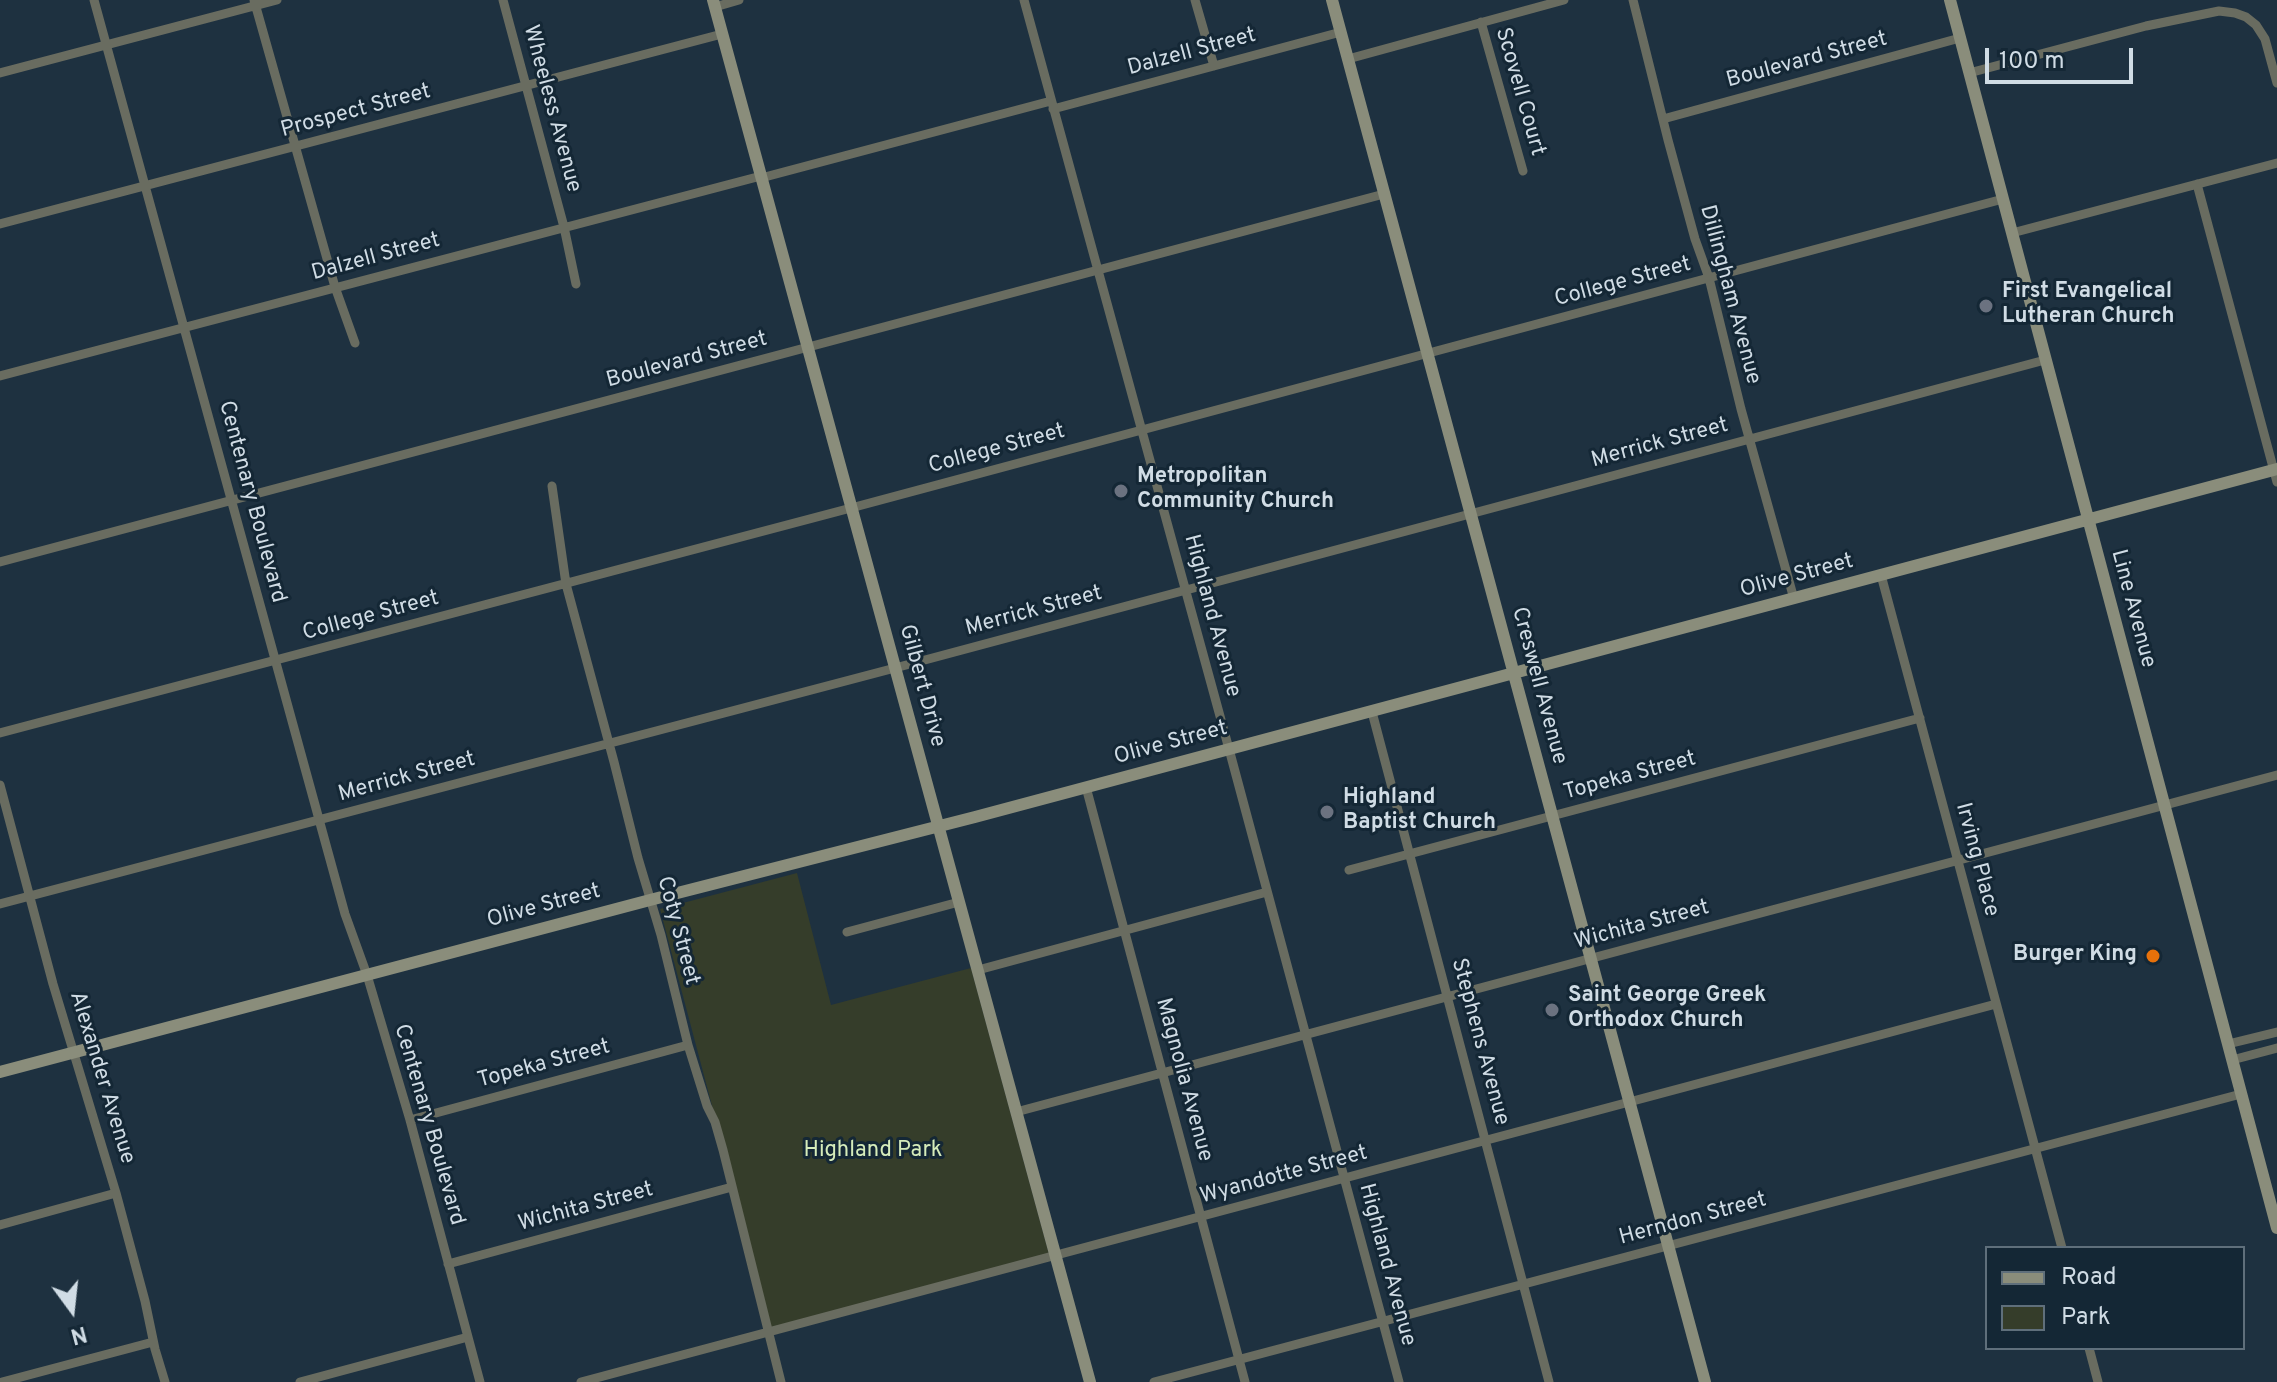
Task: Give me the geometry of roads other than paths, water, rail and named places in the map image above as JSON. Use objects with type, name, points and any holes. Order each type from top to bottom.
[{"type":"street","name":"Centenary Boulevard","points":[[94,0],[345,914],[367,975],[410,1120],[480,1382]]},
{"type":"street","points":[[0,73],[255,3],[277,0]]},
{"type":"street","name":"Wheeless Avenue","points":[[503,0],[564,227],[576,284]]},
{"type":"street","points":[[714,4],[739,0]]},
{"type":"street","name":"Highland Avenue","points":[[1024,0],[1399,1382]]},
{"type":"street","points":[[1195,0],[1214,66]]},
{"type":"street","name":"Creswell Avenue","points":[[1332,0],[1705,1382]]},
{"type":"street","points":[[1348,59],[1564,0]]},
{"type":"street","name":"Dillingham Avenue","points":[[1633,0],[1794,599]]},
{"type":"street","name":"Line Avenue","points":[[1950,0],[2277,1228]]},
{"type":"street","points":[[255,3],[335,287],[355,343]]},
{"type":"street","name":"Gilbert Drive","points":[[714,4],[1090,1382]]},
{"type":"street","points":[[1969,73],[2210,11],[2235,13],[2251,20],[2262,33],[2277,83]]},
{"type":"street","name":"Scovell Court","points":[[1481,22],[1523,171]]},
{"type":"street","name":"Dalzell Street","points":[[0,376],[564,227],[1341,32]]},
{"type":"street","name":"Prospect Street","points":[[0,224],[722,34]]},
{"type":"street","name":"Boulevard Street","points":[[1663,119],[1960,38]]},
{"type":"street","points":[[2012,233],[2277,163]]},
{"type":"street","points":[[2197,184],[2276,473]]},
{"type":"street","name":"Boulevard Street","points":[[0,562],[1384,194]]},
{"type":"street","name":"College Street","points":[[0,733],[2003,199]]},
{"type":"street","name":"Merrick Street","points":[[0,904],[2045,360]]},
{"type":"street","name":"Olive Street","points":[[0,1072],[2276,473]]},
{"type":"street","name":"Coty Street","points":[[552,486],[566,584],[688,1045],[715,1122],[781,1382]]},
{"type":"street","name":"Irving Place","points":[[1881,575],[2061,1246]]},
{"type":"street","name":"Stephens Avenue","points":[[1372,712],[1549,1382]]},
{"type":"street","name":"Topeka Street","points":[[1349,870],[1920,718]]},
{"type":"street","name":"Wichita Street","points":[[1016,1112],[2277,775]]},
{"type":"street","name":"Alexander Avenue","points":[[0,785],[116,1193],[165,1382]]},
{"type":"street","name":"Magnolia Avenue","points":[[1086,787],[1245,1382]]},
{"type":"street","points":[[978,970],[1267,892]]},
{"type":"street","points":[[847,932],[959,902]]},
{"type":"street","name":"Wyandotte Street","points":[[581,1382],[1996,1004]]},
{"type":"street","points":[[2228,1044],[2277,1032]]},
{"type":"street","name":"Topeka Street","points":[[410,1120],[688,1045]]},
{"type":"street","points":[[2232,1060],[2277,1048]]},
{"type":"street","name":"Herndon Street","points":[[1154,1382],[2241,1094]]},
{"type":"street","name":"Wichita Street","points":[[448,1264],[732,1187]]},
{"type":"street","points":[[0,1225],[116,1193]]},
{"type":"street","points":[[300,1382],[468,1337]]},
{"type":"street","points":[[2,1382],[153,1342]]},
{"type":"street","points":[[2090,1350],[2098,1382]]},
{"type":"place","name":"First Evangelical Lutheran Church","points":[[1986,306]]},
{"type":"place","name":"Metropolitan Community Church","points":[[1121,491]]},
{"type":"place","name":"Highland Baptist Church","points":[[1327,812]]},
{"type":"place","name":"Burger King","points":[[2153,956]]},
{"type":"place","name":"Saint George Greek Orthodox Church","points":[[1552,1010]]},
{"type":"park label","name":"Highland Park","points":[[873,1152]]}]
